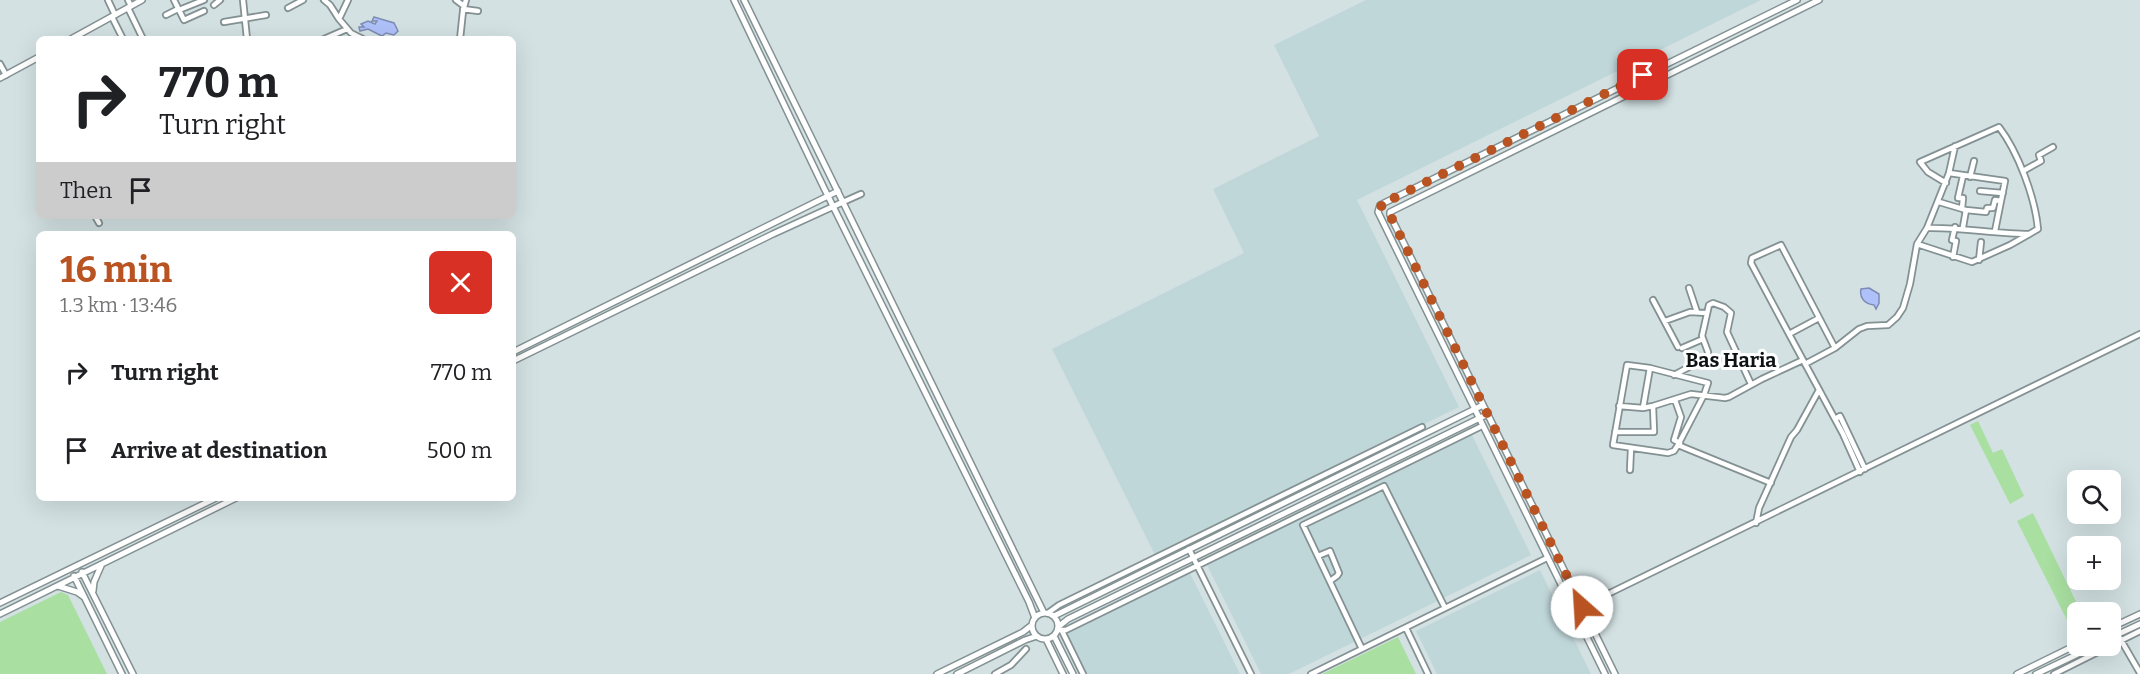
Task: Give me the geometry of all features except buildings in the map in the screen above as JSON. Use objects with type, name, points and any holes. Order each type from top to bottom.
[{"type":"street","points":[[108,0],[122,36]]},
{"type":"street","points":[[128,0],[142,36]]},
{"type":"street","points":[[77,36],[142,0]]},
{"type":"street","points":[[174,0],[182,18],[186,20],[204,11]]},
{"type":"street","points":[[166,15],[204,0]]},
{"type":"street","points":[[214,5],[220,0]]},
{"type":"street","points":[[243,0],[247,36]]},
{"type":"street","points":[[288,8],[303,0]]},
{"type":"street","points":[[324,0],[330,2],[344,30],[343,36]]},
{"type":"street","points":[[339,19],[348,0]]},
{"type":"street","points":[[456,0],[464,8],[478,11]]},
{"type":"street","points":[[460,36],[466,0]]},
{"type":"street","points":[[734,0],[1035,618],[1032,625],[1023,632],[937,674]]},
{"type":"street","points":[[744,0],[1049,614],[1083,674]]},
{"type":"street","points":[[1605,674],[1378,212],[1380,205],[1797,0]]},
{"type":"street","points":[[1390,212],[1820,0]]},
{"type":"street","points":[[224,22],[266,15]]},
{"type":"street","points":[[331,36],[344,30],[357,36]]},
{"type":"street","points":[[0,64],[3,76],[36,59]]},
{"type":"street","points":[[1917,244],[1972,262],[2038,229],[2018,157],[1999,127],[1920,162],[1928,172],[1946,183]]},
{"type":"street","points":[[1619,406],[1643,408],[1690,394],[1725,399],[1751,384],[1835,348],[1859,329],[1866,326],[1888,325],[1903,308],[1917,244],[1939,202],[1955,146]]},
{"type":"street","points":[[2023,171],[2041,161],[2039,155],[2053,147]]},
{"type":"street","points":[[1970,177],[1974,161]]},
{"type":"street","points":[[1949,173],[2004,180],[1995,231]]},
{"type":"street","points":[[1963,176],[1958,198],[1964,198],[1963,227]]},
{"type":"street","points":[[516,351],[838,191]]},
{"type":"street","points":[[1980,191],[2003,193]]},
{"type":"street","points":[[516,360],[773,234],[861,194]]},
{"type":"street","points":[[1939,202],[1964,210],[1986,212],[1987,208],[1993,208],[1995,200],[2001,201]]},
{"type":"street","points":[[1380,205],[1390,212],[1616,674]]},
{"type":"street","points":[[97,219],[99,223]]},
{"type":"street","points":[[769,225],[773,234]]},
{"type":"street","points":[[1953,257],[1956,241],[1952,240],[1955,227]]},
{"type":"street","points":[[1927,228],[1963,227],[2030,234]]},
{"type":"street","points":[[1979,260],[1981,242]]},
{"type":"street","points":[[1835,348],[1781,245],[1754,256],[1751,263],[1818,390],[1835,419],[1840,416],[1863,470]]},
{"type":"street","points":[[1993,247],[2001,249]]},
{"type":"street","points":[[1689,288],[1697,312]]},
{"type":"street","points":[[1653,300],[1680,348],[1702,339]]},
{"type":"street","points":[[1674,375],[1708,357],[1702,332],[1711,303],[1731,312],[1727,332],[1751,384]]},
{"type":"street","points":[[1665,321],[1690,312],[1707,313]]},
{"type":"street","points":[[1789,334],[1819,318]]},
{"type":"street","points":[[1574,611],[2140,334]]},
{"type":"street","points":[[1627,365],[1650,368],[1706,381],[1709,385],[1679,444],[1674,451],[1668,453],[1613,445],[1627,365]]},
{"type":"street","points":[[1643,408],[1650,368]]},
{"type":"street","points":[[1756,523],[1759,508],[1791,437],[1818,390]]},
{"type":"street","points":[[1675,400],[1681,417],[1674,440],[1771,483]]},
{"type":"street","points":[[1035,618],[1049,614],[1189,549],[1484,405]]},
{"type":"street","points":[[1615,432],[1654,432],[1653,406]]},
{"type":"street","points":[[1058,631],[1068,619],[1488,414]]},
{"type":"street","points":[[1049,614],[1059,605],[1383,446],[1421,425],[1425,434]]},
{"type":"street","points":[[1046,639],[1058,631],[1482,426]]},
{"type":"street","points":[[1383,446],[1386,453]]},
{"type":"street","points":[[1630,470],[1631,448]]},
{"type":"street","points":[[1362,649],[1303,525],[1384,486],[1445,608]]},
{"type":"street","points":[[0,603],[210,501]]},
{"type":"street","points":[[0,614],[230,501]]},
{"type":"street","points":[[184,514],[188,522]]},
{"type":"street","points":[[1189,549],[1251,674]]},
{"type":"street","points":[[1318,556],[1330,551],[1339,573],[1330,581]]},
{"type":"street","points":[[1311,674],[1547,558]]},
{"type":"street","points":[[93,594],[94,582],[102,564]]},
{"type":"street","points":[[79,565],[132,674]]},
{"type":"street","points":[[71,569],[122,674]]},
{"type":"street","points":[[58,586],[76,592],[85,598]]},
{"type":"street","points":[[2121,623],[2140,614]]},
{"type":"street","points":[[2121,637],[2140,624]]},
{"type":"street","points":[[1032,625],[1033,633],[1046,639],[1063,674]]},
{"type":"street","points":[[1406,627],[1428,674]]},
{"type":"street","points":[[1058,631],[1073,674]]},
{"type":"street","points":[[2121,637],[2140,631]]},
{"type":"street","points":[[957,674],[1024,640],[1037,636]]},
{"type":"street","points":[[2121,641],[2140,673]]},
{"type":"street","points":[[995,674],[1011,665],[1026,649]]},
{"type":"street","points":[[2017,674],[2067,649]]},
{"type":"street","points":[[2036,674],[2074,656]]},
{"type":"street","points":[[2054,674],[2086,656]]},
{"type":"street","points":[[969,667],[974,674]]},
{"type":"shaded area","points":[[1366,0],[1761,0],[1357,200],[1459,407],[1155,555],[1052,349],[1244,253],[1213,189],[1319,136],[1274,45]]},
{"type":"shaded area","points":[[1472,435],[1531,555],[1289,674],[1261,674],[1207,565]]},
{"type":"shaded area","points":[[1540,570],[1591,674],[1437,674],[1416,631]]},
{"type":"shaded area","points":[[1190,573],[1240,674],[1087,674],[1065,633]]},
{"type":"green space","points":[[1978,421],[1993,453],[2002,449],[2024,496],[2010,504],[1970,425]]},
{"type":"green space","points":[[2033,513],[2067,583],[2067,590],[2070,590],[2076,602],[2067,602],[2067,620],[2017,521]]},
{"type":"green space","points":[[61,592],[68,595],[107,674],[0,674],[0,622]]},
{"type":"green space","points":[[1398,637],[1416,674],[1322,674]]},
{"type":"water","points":[[374,17],[394,23],[398,31],[394,35],[386,33],[382,36],[368,29],[360,31],[359,27],[364,27],[361,24],[368,21],[375,24],[377,21],[372,21]]},
{"type":"water","points":[[1869,288],[1879,294],[1876,309],[1874,305],[1865,302],[1861,295],[1861,289]]},
{"type":"district","name":"Bas Haria","points":[[1731,360]]},
{"type":"route","points":[[1582,607],[1390,212],[1380,205],[1643,75]]}]
